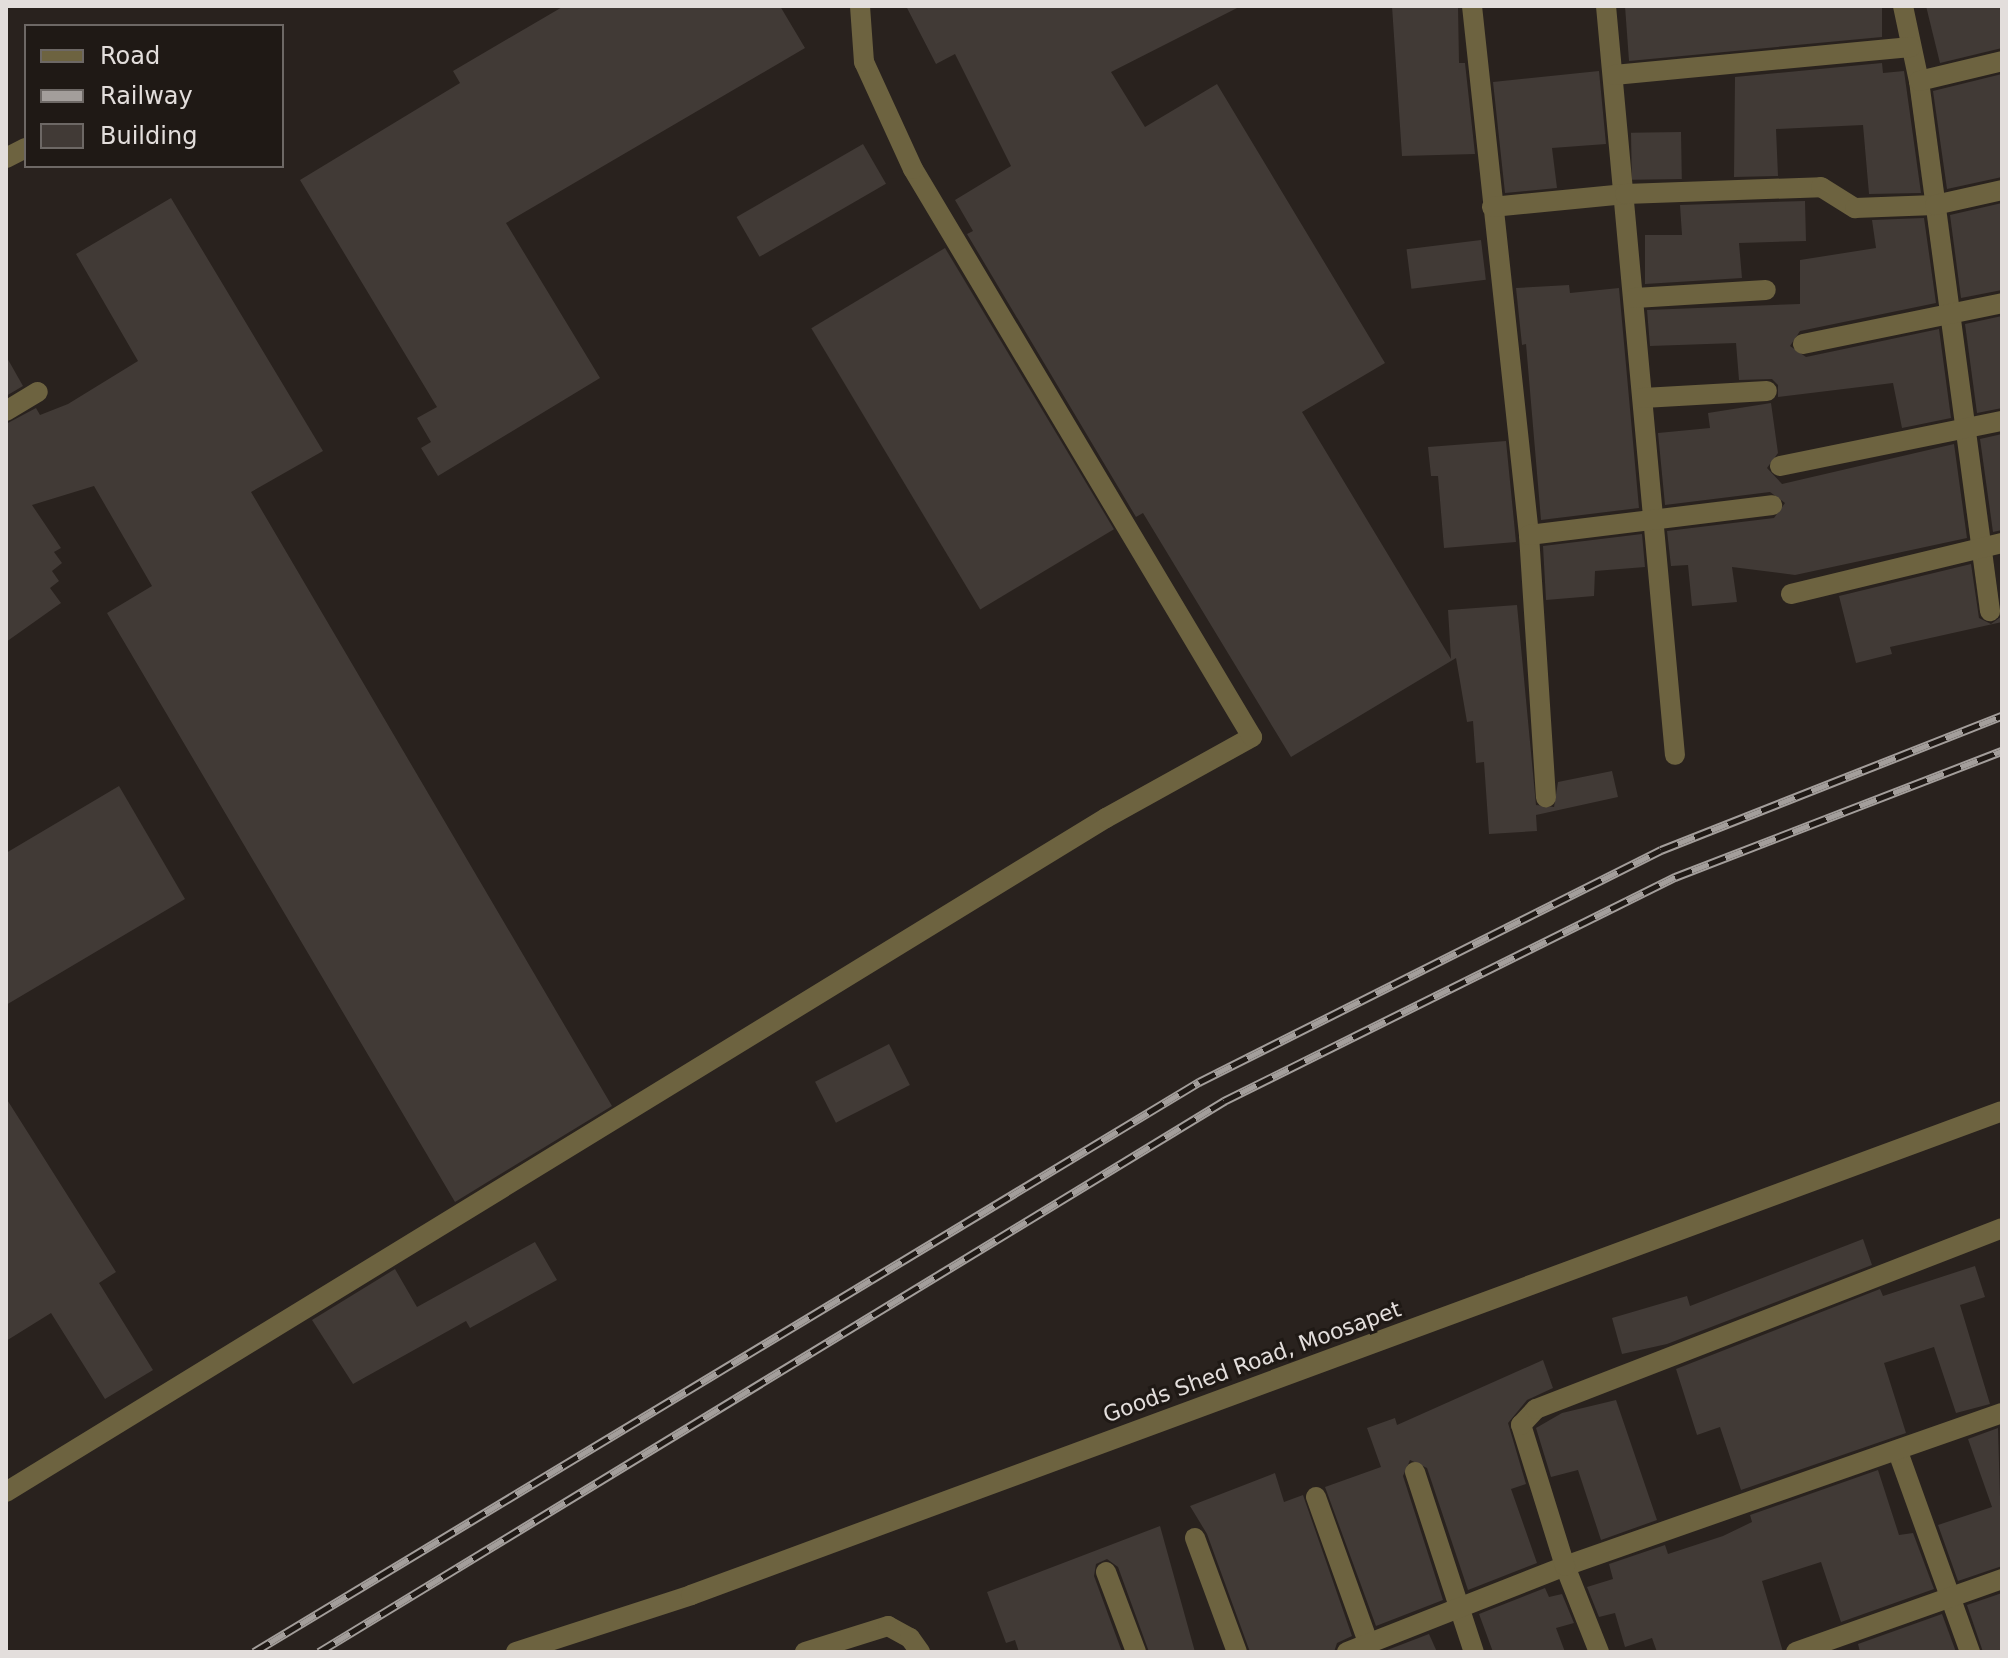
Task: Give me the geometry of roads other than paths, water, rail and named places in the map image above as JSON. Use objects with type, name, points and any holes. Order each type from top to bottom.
[{"type":"street","points":[[6,1492],[1106,818],[1252,737],[913,169],[864,62],[860,6]]},
{"type":"street","points":[[1472,6],[1529,535],[1546,797]]},
{"type":"street","points":[[1606,6],[1656,519],[1675,755]]},
{"type":"street","points":[[1907,7],[1966,428],[1992,546],[1990,611]]},
{"type":"street","points":[[1614,75],[1911,47]]},
{"type":"street","points":[[1919,81],[2002,61]]},
{"type":"street","points":[[6,158],[24,149]]},
{"type":"street","points":[[1492,207],[1625,194],[1821,187],[1855,208],[1935,205],[2002,190]]},
{"type":"street","points":[[1635,298],[1766,290]]},
{"type":"street","points":[[1803,344],[2002,303]]},
{"type":"street","points":[[1643,398],[1767,391]]},
{"type":"street","points":[[6,411],[38,392]]},
{"type":"street","points":[[1780,466],[2002,421]]},
{"type":"street","points":[[1529,535],[1772,505]]},
{"type":"street","points":[[1791,594],[1992,546]]},
{"type":"street","name":"Goods Shed Road, Moosapet","points":[[516,1652],[691,1595],[2002,1111]]},
{"type":"street","points":[[1599,1652],[1565,1566],[1523,1440],[1521,1425],[1536,1409],[2002,1228]]},
{"type":"street","points":[[1347,1652],[1565,1566],[1898,1452],[2002,1413]]},
{"type":"street","points":[[1898,1452],[1970,1652]]},
{"type":"street","points":[[1415,1472],[1474,1652]]},
{"type":"street","points":[[1316,1497],[1368,1642]]},
{"type":"street","points":[[1195,1538],[1237,1652]]},
{"type":"street","points":[[1106,1572],[1136,1652]]},
{"type":"street","points":[[1802,1651],[2002,1579]]},
{"type":"street","points":[[805,1652],[888,1626],[910,1638],[920,1652]]},
{"type":"railway","points":[[254,1652],[1199,1082],[1661,850],[2002,716]]},
{"type":"railway","points":[[319,1652],[1224,1101],[1675,877],[2002,751]]}]
